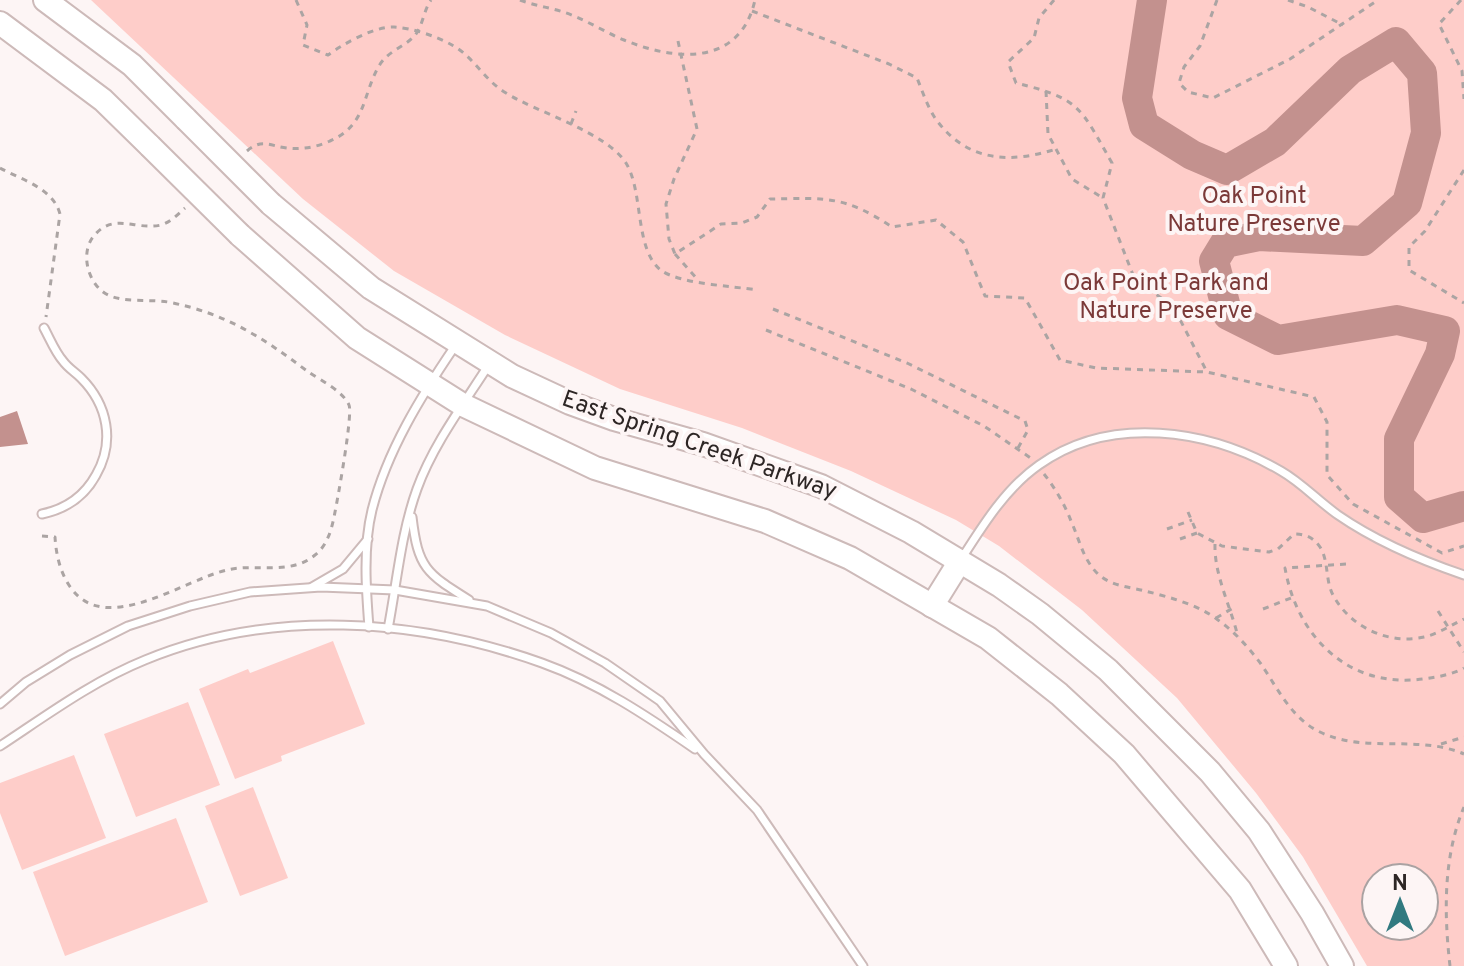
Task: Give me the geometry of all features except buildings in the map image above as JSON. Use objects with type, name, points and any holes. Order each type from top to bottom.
[{"type":"main road","name":"East Spring Creek Parkway","points":[[45,0],[132,65],[271,204],[371,288],[490,363],[570,403],[703,444],[821,486],[911,532],[1040,614],[1108,670],[1210,772],[1259,831],[1342,966]]},
{"type":"main road","name":"East Spring Creek Parkway","points":[[0,23],[103,100],[240,235],[357,338],[429,384],[463,405],[595,468],[765,521],[850,558],[988,638],[1059,694],[1124,754],[1240,890],[1286,966]]},
{"type":"main road","points":[[932,606],[960,561]]},
{"type":"lane","points":[[42,514],[75,501],[91,483],[104,456],[108,429],[98,399],[63,362],[44,328]]},
{"type":"lane","points":[[369,627],[366,589],[371,513],[384,472],[429,384],[458,343]]},
{"type":"lane","points":[[388,629],[404,533],[417,489],[433,454],[490,363]]},
{"type":"lane","points":[[960,561],[998,505],[1027,475],[1057,453],[1097,438],[1168,432],[1226,446],[1255,457],[1282,472],[1368,534],[1464,575]]},
{"type":"lane","points":[[411,511],[415,548],[426,569],[440,582],[475,604]]},
{"type":"lane","points":[[310,588],[343,569],[369,538]]},
{"type":"lane","points":[[0,704],[26,682],[70,655],[128,626],[190,606],[250,592],[310,588],[395,590],[487,606],[551,633],[605,663],[660,701],[757,810],[863,966]]},
{"type":"lane","points":[[0,746],[72,697],[145,660],[213,638],[292,625],[352,624],[459,640],[543,663],[627,703],[704,754]]},
{"type":"path","points":[[296,0],[307,25],[303,45],[328,55],[346,42],[391,27],[417,32],[453,45],[472,61],[488,81],[508,95],[571,124],[617,152],[626,163],[636,190],[646,243],[654,264],[673,276],[757,290]]},
{"type":"path","points":[[238,159],[256,144],[302,148],[322,144],[341,135],[360,114],[379,64],[417,32],[431,0]]},
{"type":"path","points":[[520,0],[569,14],[652,50],[679,54],[707,52],[731,44],[743,31],[755,0]]},
{"type":"path","points":[[1054,0],[1039,18],[1034,38],[1008,62],[1016,83],[1054,92],[1082,110],[1112,163],[1103,198],[1135,280],[1173,306],[1207,372]]},
{"type":"path","points":[[1217,0],[1200,46],[1184,67],[1179,83],[1188,92],[1213,98],[1290,59],[1378,0]]},
{"type":"path","points":[[1288,0],[1343,25]]},
{"type":"path","points":[[1461,0],[1439,24],[1462,71],[1464,99]]},
{"type":"path","points":[[752,11],[889,64],[917,78],[934,117],[959,142],[993,158],[1028,158],[1056,149]]},
{"type":"path","points":[[678,41],[697,129],[666,204],[669,239],[675,254],[700,281]]},
{"type":"path","points":[[1046,91],[1048,134],[1072,179],[1103,198]]},
{"type":"path","points":[[571,124],[576,111]]},
{"type":"path","points":[[0,168],[51,195],[57,203],[60,214],[44,328]]},
{"type":"path","points":[[1464,170],[1425,231],[1409,247],[1409,270],[1464,303]]},
{"type":"path","points":[[675,254],[721,224],[742,223],[757,217],[770,199],[827,198],[863,208],[892,227],[936,220],[963,242],[985,296],[1025,298],[1060,360],[1096,368],[1207,372],[1314,397],[1327,422],[1327,475],[1353,504],[1442,553],[1464,546]]},
{"type":"path","points":[[42,536],[55,537],[61,568],[78,597],[108,609],[134,604],[226,570],[302,563],[321,549],[330,534],[352,416],[345,398],[265,339],[231,320],[170,303],[113,296],[97,287],[91,275],[87,262],[88,247],[102,228],[117,222],[151,226],[164,224],[193,201]]},
{"type":"path","points":[[773,309],[907,363],[1025,421],[1028,430],[1018,448]]},
{"type":"path","points":[[1188,512],[1197,533],[1215,543],[1269,552],[1278,549],[1294,534],[1304,534],[1321,548],[1332,593],[1352,619],[1381,635],[1423,638],[1464,619]]},
{"type":"path","points":[[1167,529],[1192,520]]},
{"type":"path","points":[[1180,539],[1197,533]]},
{"type":"path","points":[[1215,543],[1218,572],[1232,608],[1238,637],[1294,711],[1319,732],[1339,739],[1437,745],[1464,754]]},
{"type":"path","points":[[1346,564],[1285,568],[1291,598],[1307,629],[1321,647],[1361,672],[1390,680],[1444,676],[1464,668]]},
{"type":"path","points":[[1263,609],[1291,598]]},
{"type":"path","points":[[1216,618],[1232,608]]},
{"type":"path","points":[[1438,611],[1464,652]]},
{"type":"path","points":[[1437,745],[1464,737]]},
{"type":"path","points":[[1450,966],[1445,919],[1448,882],[1454,835],[1464,807]]},
{"type":"green space","name":"Oak Point Park and Nature Preserve","points":[[91,0],[1464,0],[1464,966],[1367,966],[1303,857],[1256,793],[1177,698],[1082,610],[999,546],[956,520],[851,471],[742,428],[620,389],[505,335],[394,271],[303,199]]},
{"type":"green space","points":[[333,641],[365,724],[281,756],[282,761],[235,779],[199,689]]},
{"type":"green space","points":[[188,702],[220,785],[136,817],[104,734]]},
{"type":"green space","points":[[74,755],[106,838],[22,870],[0,813],[0,783]]},
{"type":"green space","points":[[253,787],[288,878],[240,896],[205,806]]},
{"type":"green space","points":[[176,818],[208,902],[65,956],[33,872]]},
{"type":"shaded area","points":[[17,411],[28,444],[0,447],[0,417]]},
{"type":"waterway","points":[[1152,0],[1137,98],[1144,125],[1192,155],[1227,170],[1275,142],[1350,70],[1396,42],[1422,73],[1426,133],[1407,203],[1363,241],[1259,236],[1225,243],[1214,261],[1228,315],[1278,340],[1397,320],[1445,331],[1440,354],[1399,439],[1399,497],[1423,518],[1464,506]]},
{"type":"park label","name":"Oak Point Nature Preserve","points":[[1254,211]]}]
